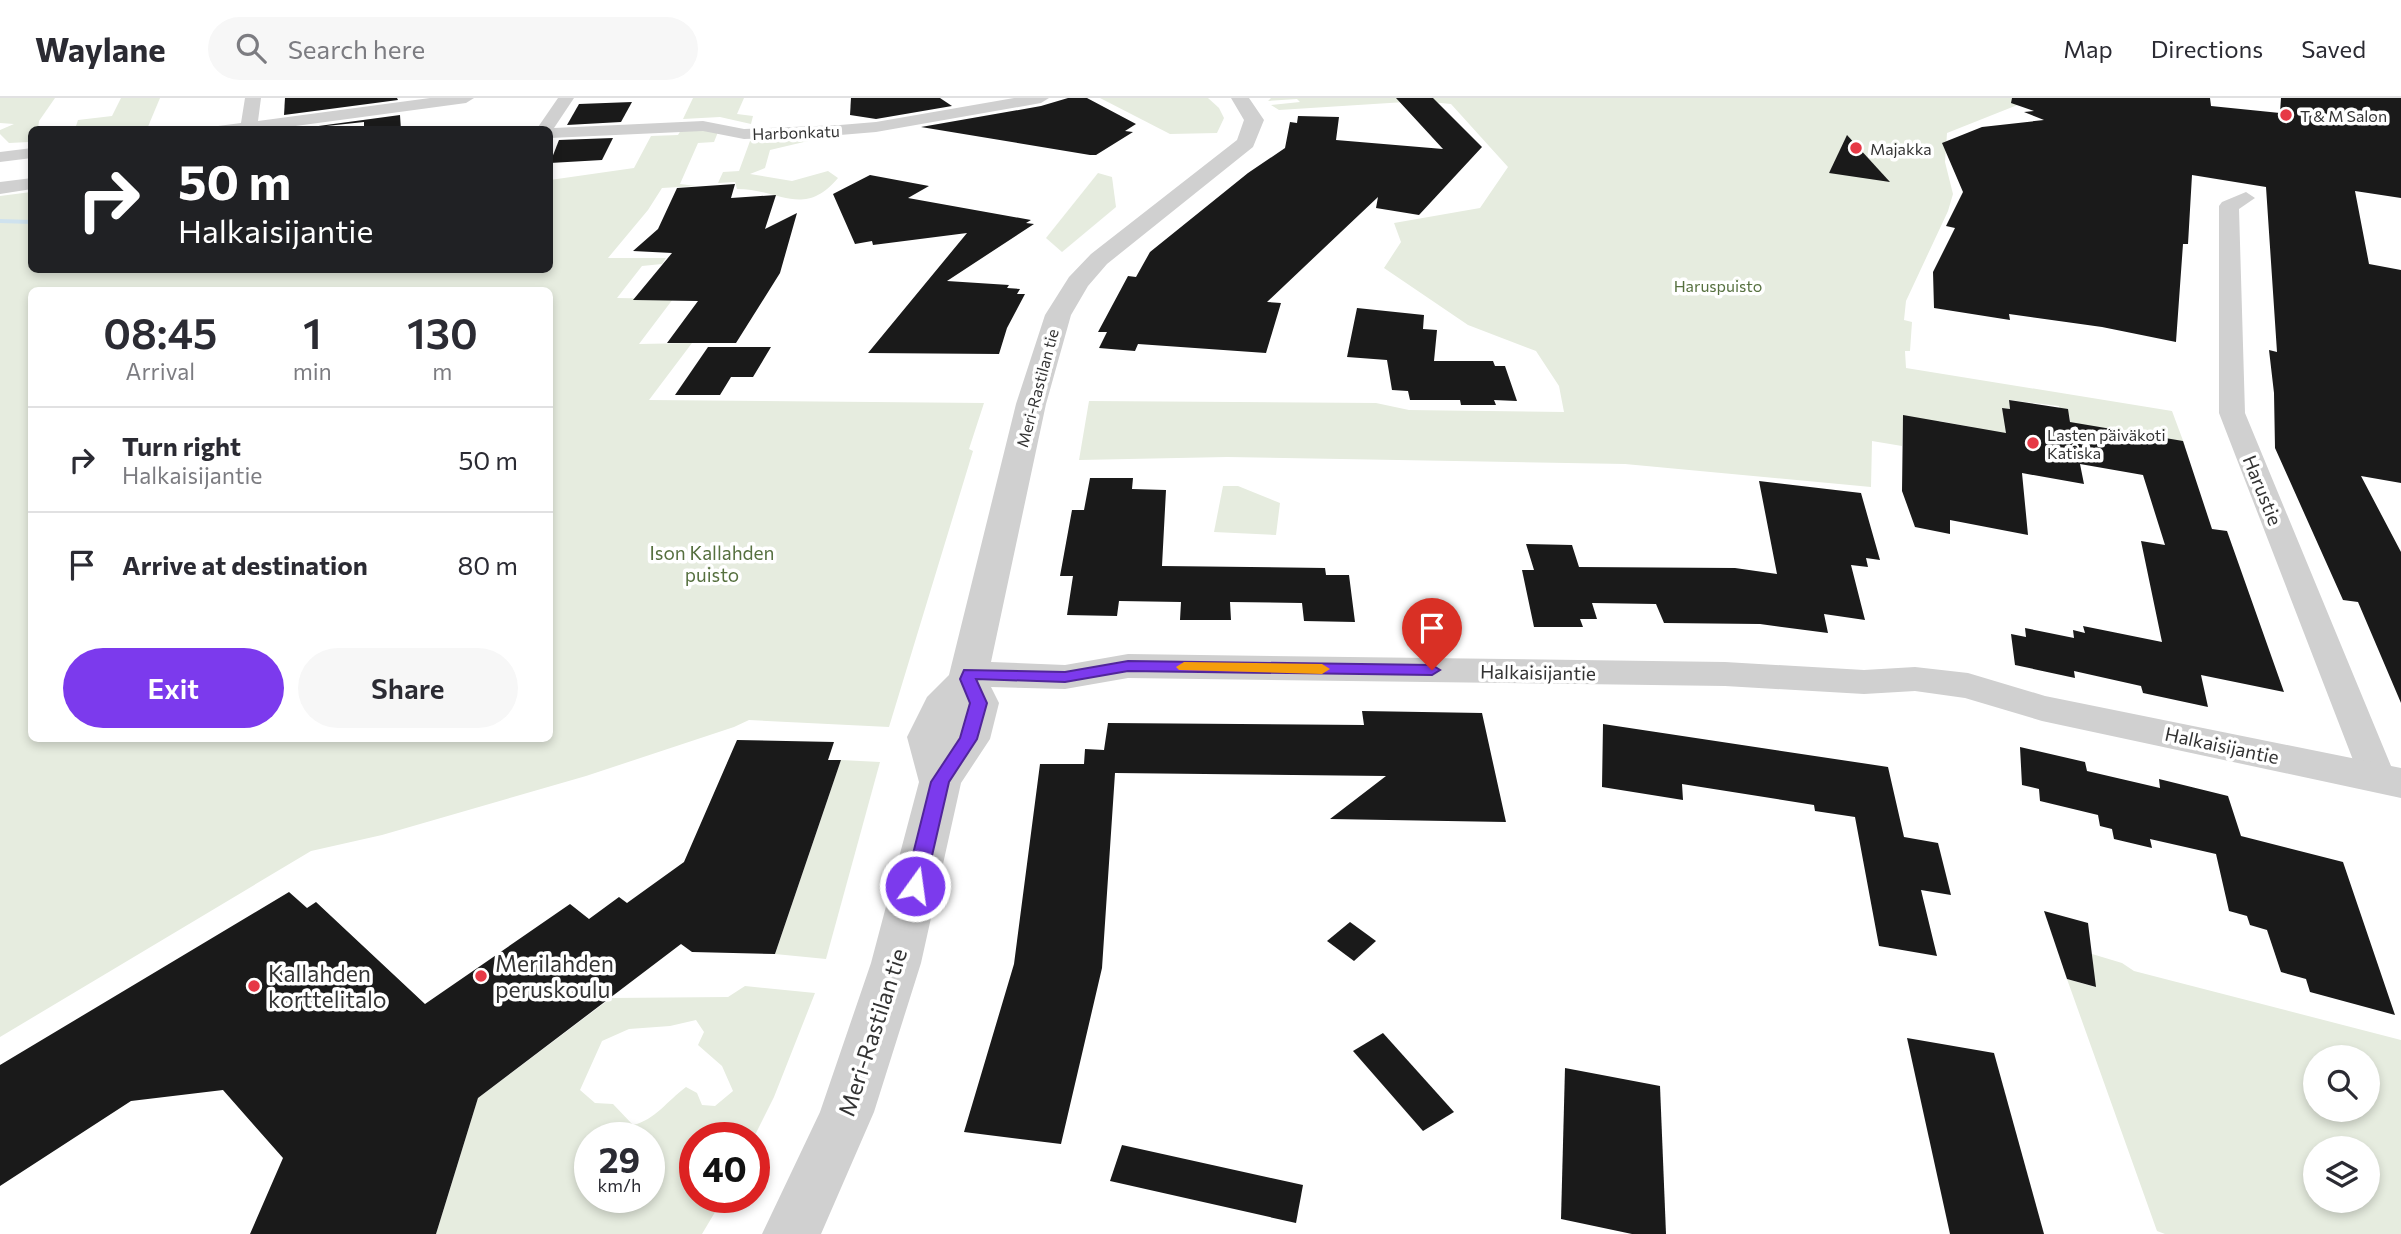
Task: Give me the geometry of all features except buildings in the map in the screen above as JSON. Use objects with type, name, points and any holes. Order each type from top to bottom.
[{"type":"street","points":[[248,126],[253,98]]},
{"type":"street","points":[[263,126],[466,98]]},
{"type":"street","points":[[547,126],[566,98]]},
{"type":"street","name":"Harbonkatu","points":[[553,133],[703,126],[744,134],[839,131],[1041,98]]},
{"type":"street","name":"Meri-Rastilan tie","points":[[791,1234],[848,1112],[896,963],[940,782],[969,739],[973,677],[1036,387],[1058,315],[1077,282],[1099,259],[1246,143],[1254,120],[1240,98]]},
{"type":"street","points":[[0,157],[28,154]]},
{"type":"street","points":[[0,188],[28,184]]},
{"type":"street","name":"Harustie","points":[[2246,198],[2229,206],[2232,413],[2389,780]]},
{"type":"street","name":"Halkaisijantie","points":[[973,677],[1065,677],[1128,666],[1725,674],[1864,682],[1923,700],[1977,708],[2042,708],[2389,780]]},
{"type":"green space","points":[[0,98],[55,98],[38,126],[28,126],[28,142],[9,143],[0,134],[0,130],[14,124],[0,123]]},
{"type":"green space","points":[[121,98],[160,98],[148,126],[76,126],[78,120],[112,116]]},
{"type":"green space","points":[[693,98],[744,98],[737,114],[753,116],[751,124],[720,117],[683,119]]},
{"type":"green space","points":[[1100,98],[1208,98],[1219,108],[1224,118],[1217,133],[1170,134]]},
{"type":"green space","name":"Haruspuisto","points":[[1271,98],[2076,98],[2020,104],[1947,133],[1945,162],[1953,194],[1948,211],[1906,301],[1904,320],[1912,322],[1910,351],[1905,351],[1906,368],[2172,411],[2185,446],[2144,439],[2142,434],[2107,428],[2071,427],[2069,414],[2061,413],[2059,406],[2009,400],[2010,409],[2002,408],[2011,439],[1972,432],[1972,427],[1939,421],[1939,427],[1903,420],[1902,446],[1872,441],[1871,487],[1625,464],[1227,457],[1079,460],[1089,401],[1376,403],[1409,410],[1564,412],[1559,386],[1536,351],[1468,325],[1384,268],[1401,242],[1394,223],[1480,208],[1508,167],[1451,104],[1421,101],[1279,110],[1271,105],[1300,102],[1297,99],[1268,101]]},
{"type":"green space","name":"Ison Kallahden puisto","points":[[681,130],[718,132],[714,142],[698,143],[680,184],[696,186],[662,188],[648,210],[608,258],[666,258],[662,264],[642,266],[617,298],[673,299],[639,344],[692,343],[649,400],[984,403],[969,449],[973,451],[889,727],[749,720],[586,776],[382,835],[311,851],[0,1037],[0,196],[28,192],[28,273],[553,273],[553,180],[634,168],[651,136],[678,135]]},
{"type":"green space","points":[[842,133],[770,150],[765,168],[750,174],[792,181],[828,171],[838,178],[814,197],[790,199],[737,189],[735,182],[718,183],[723,172],[739,171],[750,141]]},
{"type":"green space","points":[[1098,173],[1112,177],[1116,207],[1062,252],[1046,238]]},
{"type":"green space","points":[[1223,486],[1238,486],[1280,503],[1276,535],[1214,532]]},
{"type":"green space","points":[[841,760],[880,762],[826,959],[775,954]]},
{"type":"green space","points":[[2092,954],[2122,963],[2134,971],[2401,1040],[2401,1234],[2165,1234],[2157,1231],[2067,979],[2095,987]]},
{"type":"green space","points":[[745,986],[815,993],[762,1122],[679,1122],[679,1213],[714,1213],[702,1234],[436,1234],[478,1098],[611,998],[728,997]],"holes":[[[696,1020],[704,1032],[698,1045],[722,1066],[733,1091],[715,1106],[702,1105],[697,1093],[686,1087],[642,1122],[665,1122],[665,1213],[574,1213],[574,1122],[630,1122],[613,1104],[595,1103],[580,1090],[602,1041],[629,1029],[670,1026]]]},
{"type":"waterway","points":[[0,221],[28,222]]},
{"type":"slow traffic","points":[[1184,667],[1322,669]]},
{"type":"place","name":"T & M Salon","points":[[2286,115]]},
{"type":"place","name":"Majakka","points":[[1856,148]]},
{"type":"place","name":"Lasten päiväkoti Katiska","points":[[2033,443]]},
{"type":"place","name":"Merilahden peruskoulu","points":[[481,976]]},
{"type":"place","name":"Kallahden korttelitalo","points":[[254,986]]},
{"type":"route","points":[[915,886],[940,782],[969,739],[979,703],[968,679],[969,674],[1065,677],[1128,666],[1432,670]]}]
